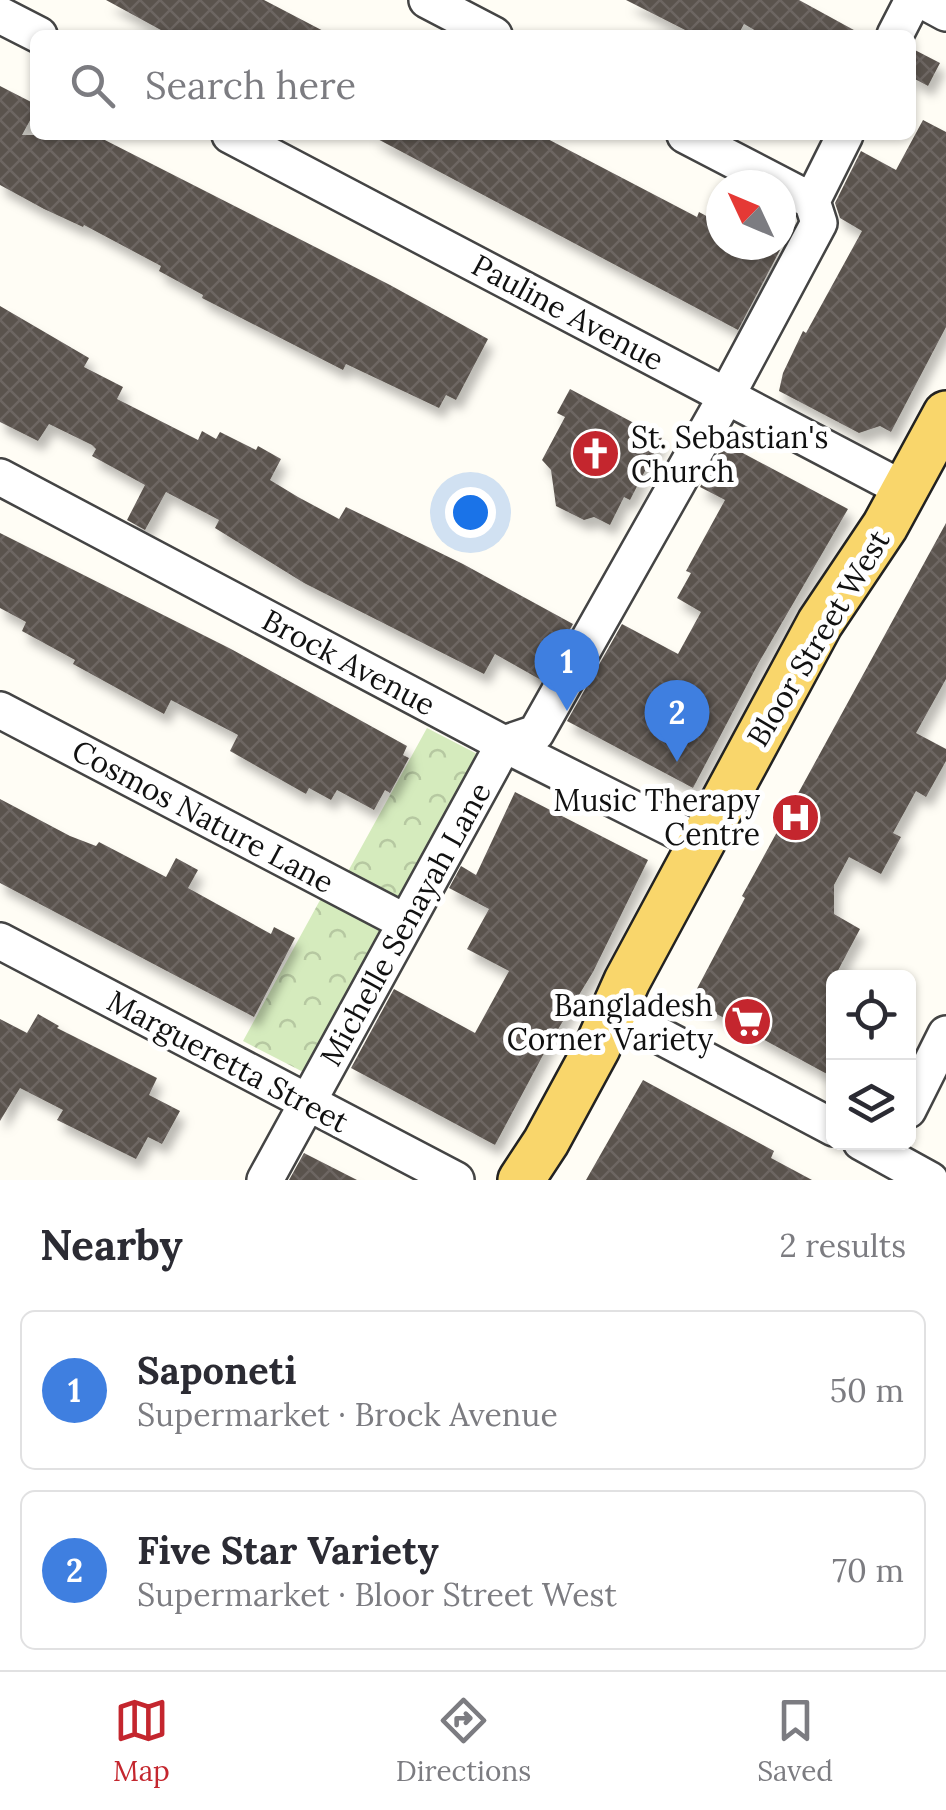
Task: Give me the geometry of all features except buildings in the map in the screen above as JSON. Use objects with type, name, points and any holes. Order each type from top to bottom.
[{"type":"main road","name":"Bloor Street West","points":[[521,1180],[554,1126],[820,623],[905,490],[946,414]]},
{"type":"street","points":[[427,0],[484,30]]},
{"type":"street","points":[[898,30],[913,0]]},
{"type":"street","points":[[922,0],[946,12]]},
{"type":"street","points":[[0,14],[30,30]]},
{"type":"street","name":"Pauline Avenue","points":[[240,140],[905,490]]},
{"type":"street","points":[[504,744],[536,733],[820,223],[812,201],[695,140]]},
{"type":"street","points":[[812,201],[842,140]]},
{"type":"street","name":"Brock Avenue","points":[[0,477],[504,744],[701,842]]},
{"type":"street","name":"Cosmos Nature Lane","points":[[0,710],[405,922]]},
{"type":"street","name":"Michelle Senayah Lane","points":[[265,1180],[504,744]]},
{"type":"street","name":"Margueretta Street","points":[[0,941],[456,1180]]},
{"type":"street","points":[[613,1011],[826,1124]]},
{"type":"street","points":[[916,1094],[946,1034]]},
{"type":"street","points":[[884,1150],[930,1180]]},
{"type":"green space","points":[[427,728],[485,758],[311,1076],[243,1041],[325,891],[335,895]]},
{"type":"place","name":"St. Sebastian's Church","points":[[596,454]]},
{"type":"place","name":"Saponeti","points":[[567,711]]},
{"type":"place","name":"Five Star Variety","points":[[677,762]]},
{"type":"place","name":"Music Therapy Centre","points":[[795,817]]},
{"type":"place","name":"Bangladesh Corner Variety","points":[[748,1022]]}]
